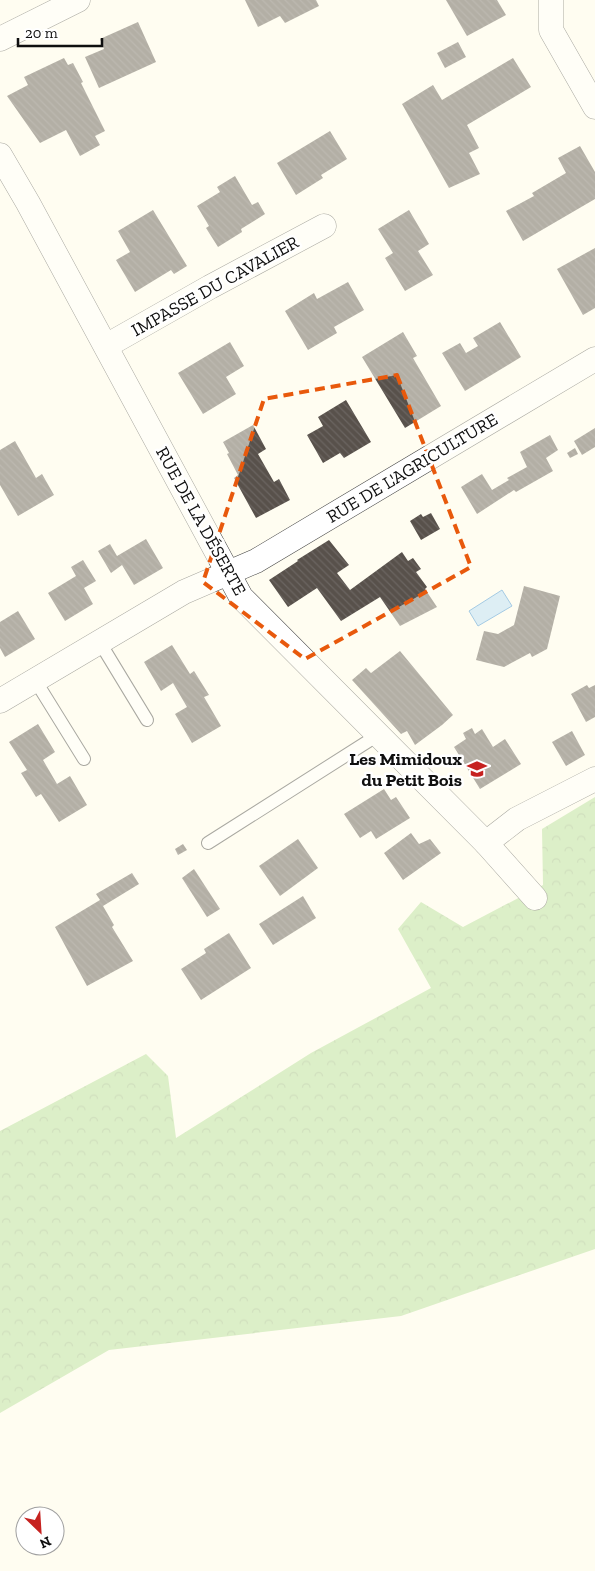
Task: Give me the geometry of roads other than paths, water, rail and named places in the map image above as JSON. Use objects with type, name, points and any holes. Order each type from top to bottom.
[{"type":"street","points":[[0,40],[78,0]]},
{"type":"street","points":[[550,0],[551,30],[595,107]]},
{"type":"street","name":"RUE DE LA DÉSERTE","points":[[0,155],[28,203],[242,597],[486,842],[536,898]]},
{"type":"street","name":"IMPASSE DU CAVALIER","points":[[106,346],[324,226]]},
{"type":"street","name":"RUE DE L'AGRICULTURE","points":[[0,701],[184,592],[256,561],[595,359]]},
{"type":"street","points":[[486,842],[517,819],[595,779]]},
{"type":"lane","points":[[99,641],[147,720]]},
{"type":"lane","points":[[35,680],[84,759]]},
{"type":"lane","points":[[208,844],[378,735]]},
{"type":"water","points":[[502,590],[512,606],[478,626],[469,611]]},
{"type":"place","name":"Les Mimidoux du Petit Bois","points":[[477,769]]}]
